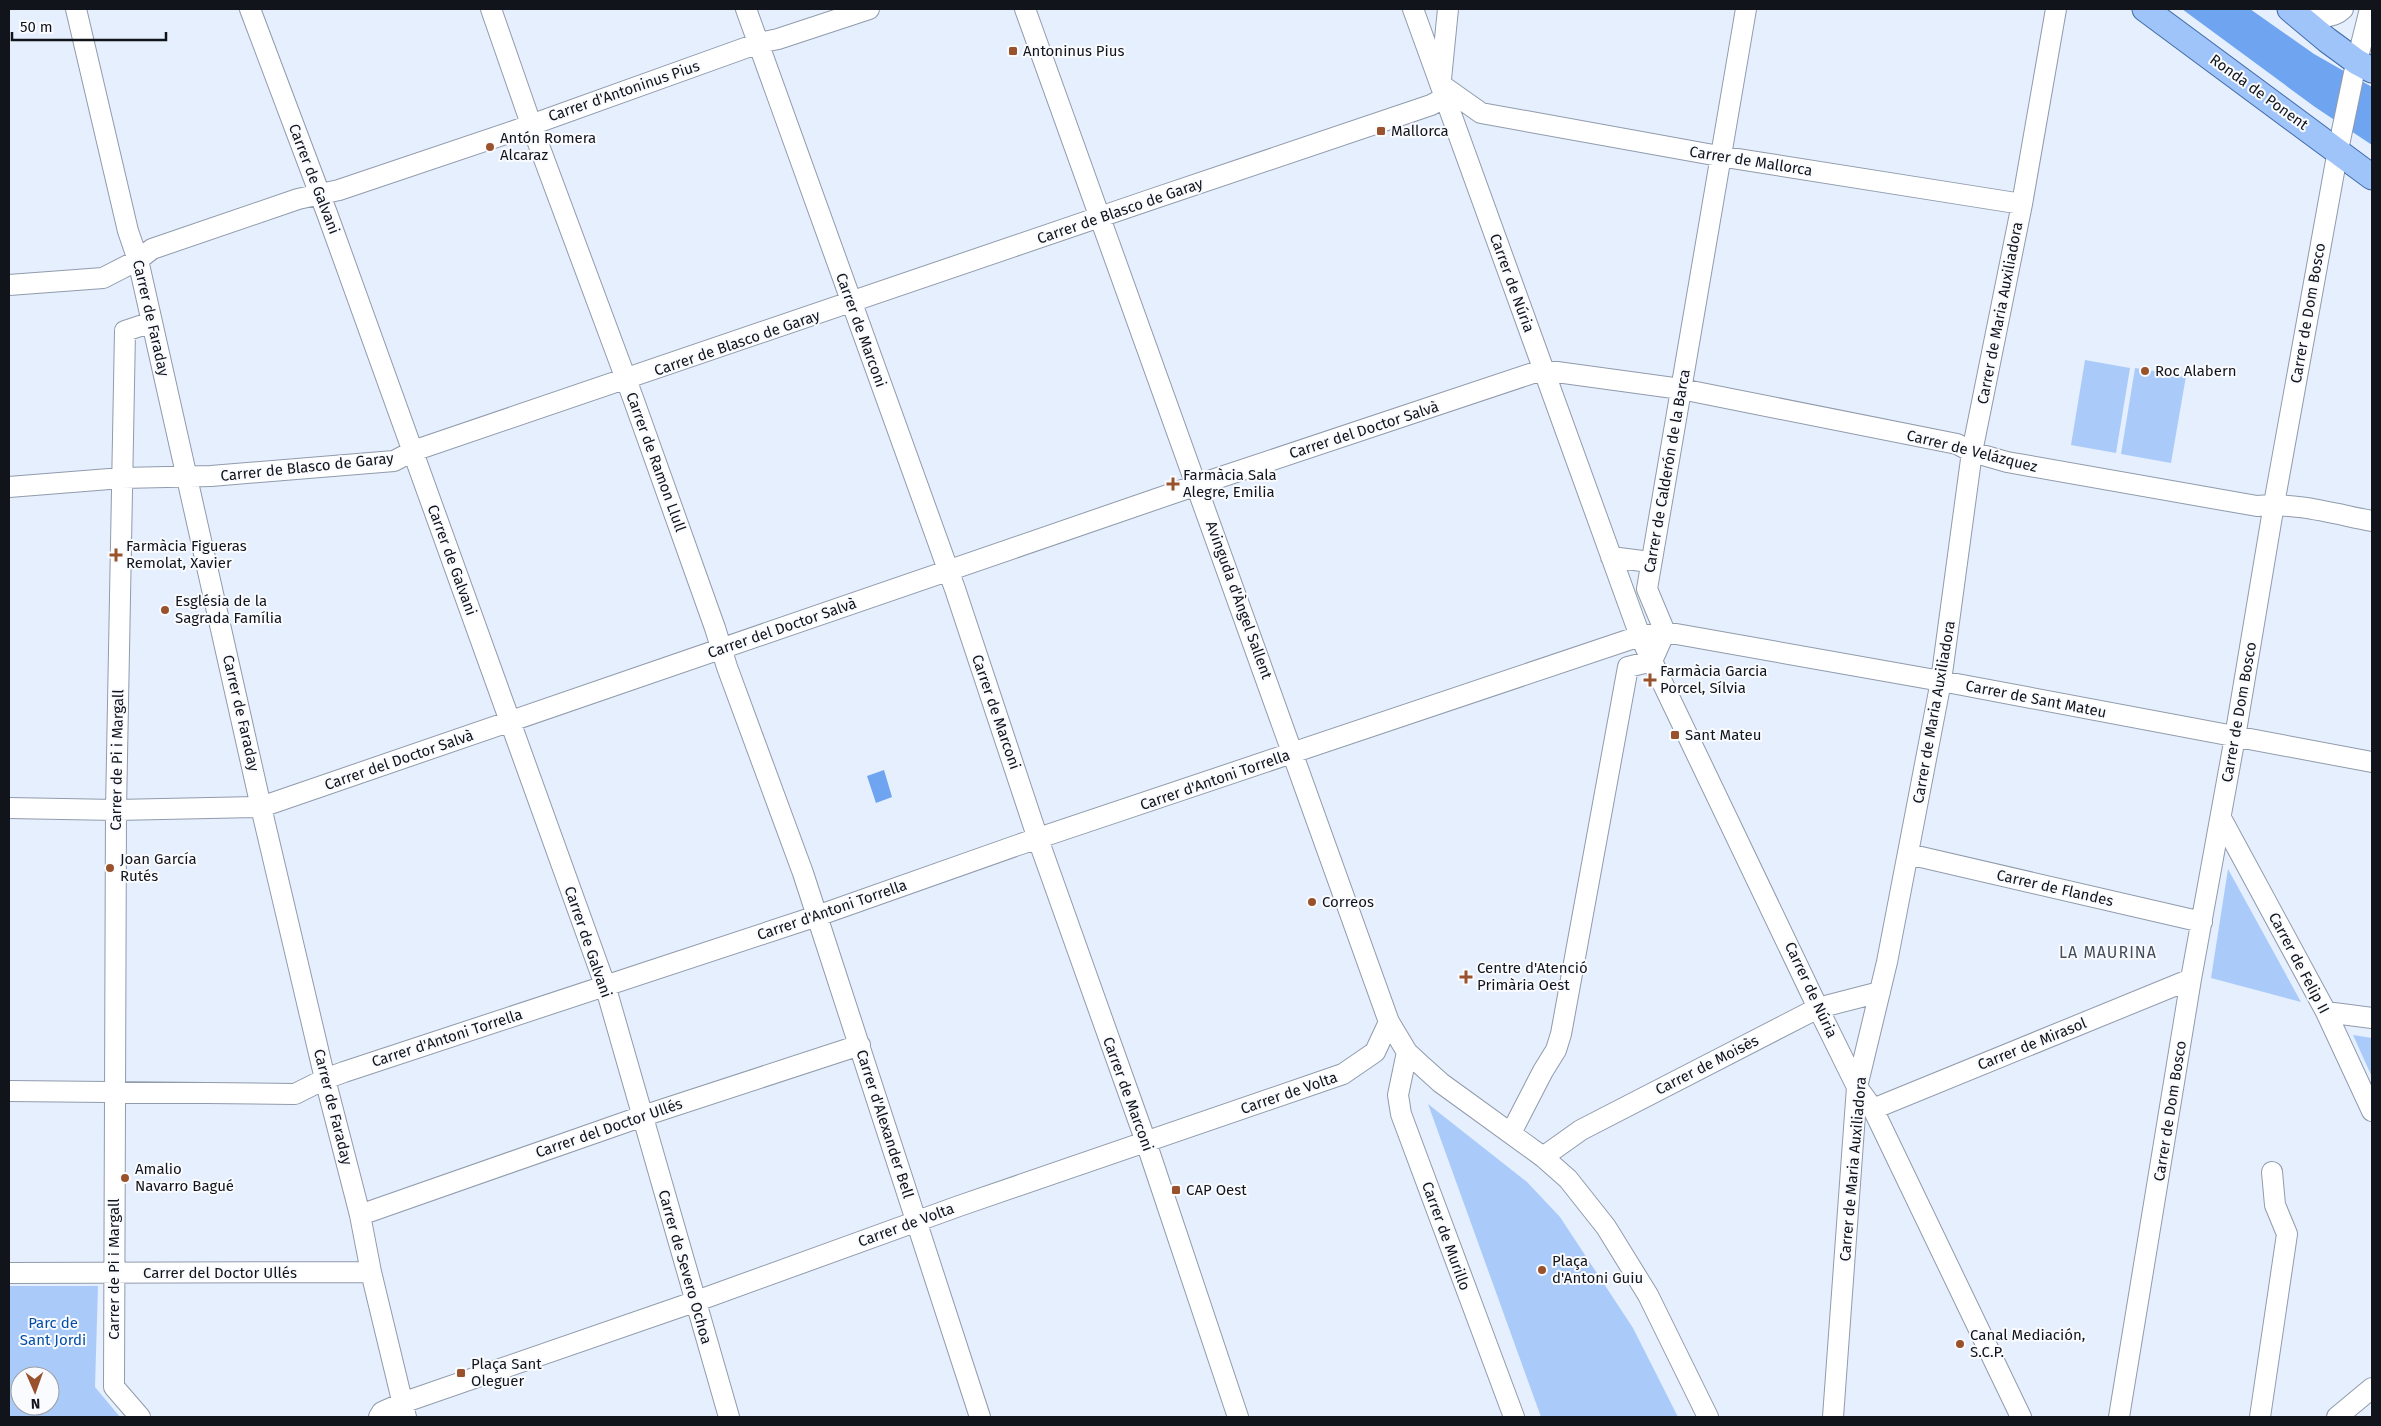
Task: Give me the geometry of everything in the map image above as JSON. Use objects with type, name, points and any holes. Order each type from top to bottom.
[{"type":"main road","name":"Ronda de Ponent","points":[[2145,9],[2372,177]]},
{"type":"main road","points":[[2293,11],[2309,27],[2365,66]]},
{"type":"street","name":"Carrer de Faraday","points":[[76,9],[128,230],[138,260],[262,807],[325,1078],[360,1215],[371,1272],[404,1410]]},
{"type":"street","name":"Carrer de Galvani","points":[[250,9],[413,451],[604,985],[642,1116]]},
{"type":"street","name":"Carrer de Ramon Llull","points":[[491,9],[530,124],[627,381],[817,916]]},
{"type":"street","name":"Carrer de Marconi","points":[[746,9],[948,572],[1038,839],[1146,1142],[1238,1417]]},
{"type":"street","name":"Carrer d'Antoninus Pius","points":[[9,286],[103,278],[138,260],[152,249],[298,198],[339,190],[759,43],[778,39],[870,9]]},
{"type":"street","name":"Avinguda d'Àngel Sallent","points":[[1025,9],[1294,753],[1389,1022],[1407,1052],[1441,1083],[1543,1157],[1568,1179],[1606,1227],[1648,1295],[1708,1417]]},
{"type":"street","name":"Carrer de Núria","points":[[1413,9],[1542,370],[1640,636],[1818,1008],[1857,1087],[1873,1109],[2021,1417]]},
{"type":"street","points":[[1442,91],[1448,9]]},
{"type":"street","name":"Carrer de Calderón de la Barca","points":[[1665,632],[1646,589],[1719,156],[1746,9]]},
{"type":"street","name":"Carrer de Maria Auxiliadora","points":[[1833,1417],[1857,1087],[1880,992],[1941,681],[1972,452],[2022,204],[2056,9]]},
{"type":"street","points":[[2293,11],[2321,17],[2330,16],[2343,9]]},
{"type":"street","name":"Carrer de Dom Bosco","points":[[2119,1417],[2191,979],[2235,737],[2274,504],[2338,150],[2365,66],[2370,9]]},
{"type":"street","name":"Carrer de Blasco de Garay","points":[[9,487],[122,478],[188,476],[394,460],[413,451],[627,381],[1431,105],[1442,91]]},
{"type":"street","name":"Carrer de Mallorca","points":[[1442,91],[1480,113],[1719,156],[2022,204]]},
{"type":"street","points":[[1460,138],[1469,121],[1480,113]]},
{"type":"street","name":"Carrer de Pi i Margall","points":[[140,1417],[114,1387],[116,810],[124,331],[152,322]]},
{"type":"street","name":"Carrer de Velázquez","points":[[1542,370],[1681,389],[1957,444],[1972,452],[2007,462],[2257,506],[2274,504],[2372,521]]},
{"type":"street","name":"Carrer del Doctor Salvà","points":[[9,808],[116,810],[262,807],[1197,485],[1542,370]]},
{"type":"street","points":[[1611,557],[1650,562]]},
{"type":"street","points":[[1511,1133],[1542,1071],[1556,1050],[1561,1034],[1628,667],[1652,661],[1665,632]]},
{"type":"street","name":"Carrer de Sant Mateu","points":[[1640,636],[1665,632],[1941,681],[2372,762]]},
{"type":"street","name":"Carrer d'Antoni Torrella","points":[[9,1091],[295,1094],[325,1078],[817,916],[1038,839],[1640,636]]},
{"type":"street","name":"Carrer de Felip II","points":[[2220,818],[2326,1012],[2372,1111]]},
{"type":"street","name":"Carrer de Flandes","points":[[1908,854],[2202,922]]},
{"type":"street","name":"Carrer d'Alexander Bell","points":[[817,916],[980,1417]]},
{"type":"street","name":"Carrer de Mirasol","points":[[1873,1109],[2191,979]]},
{"type":"street","name":"Carrer de Moisès","points":[[1543,1157],[1581,1130],[1818,1008],[1880,992]]},
{"type":"street","points":[[2326,1012],[2372,1018]]},
{"type":"street","name":"Carrer de Volta","points":[[379,1417],[382,1412],[404,1410],[916,1222],[1343,1074],[1376,1052],[1389,1022]]},
{"type":"street","name":"Carrer del Doctor Ullés","points":[[360,1215],[642,1116],[860,1046]]},
{"type":"street","name":"Carrer de Murillo","points":[[1407,1052],[1398,1095],[1400,1114],[1514,1417]]},
{"type":"street","name":"Carrer de Severo Ochoa","points":[[642,1116],[694,1302],[729,1417]]},
{"type":"street","points":[[2260,1417],[2287,1234],[2275,1205],[2272,1172]]},
{"type":"street","name":"Carrer del Doctor Ullés","points":[[9,1272],[371,1272]]},
{"type":"street","points":[[2337,1417],[2372,1388]]},
{"type":"green space","points":[[2085,360],[2130,368],[2116,453],[2071,445]]},
{"type":"green space","points":[[2135,368],[2186,376],[2171,463],[2121,454]]},
{"type":"green space","points":[[2228,869],[2301,1002],[2211,978]]},
{"type":"green space","points":[[2353,1035],[2372,1038],[2372,1077]]},
{"type":"green space","name":"Plaça d'Antoni Guiu","points":[[1428,1104],[1527,1182],[1560,1217],[1633,1328],[1678,1417],[1541,1417]]},
{"type":"green space","name":"Parc de Sant Jordi","points":[[9,1286],[98,1286],[95,1387],[120,1417],[9,1417]]},
{"type":"water","points":[[2182,9],[2250,9],[2314,54],[2372,87],[2372,145],[2315,107]]},
{"type":"water","points":[[884,770],[892,797],[876,803],[867,776]]},
{"type":"place","name":"Antoninus Pius","points":[[1013,51]]},
{"type":"place","name":"Mallorca","points":[[1381,131]]},
{"type":"place","name":"Antón Romera Alcaraz","points":[[490,147]]},
{"type":"place","name":"Roc Alabern","points":[[2145,371]]},
{"type":"place","name":"Farmàcia Sala Alegre, Emilia","points":[[1173,484]]},
{"type":"place","name":"Farmàcia Figueras Remolat, Xavier","points":[[116,555]]},
{"type":"place","name":"Església de la Sagrada Família","points":[[165,610]]},
{"type":"place","name":"Farmàcia Garcia Porcel, Sílvia","points":[[1650,680]]},
{"type":"place","name":"Sant Mateu","points":[[1675,735]]},
{"type":"place","name":"Joan García Rutés","points":[[110,868]]},
{"type":"place","name":"Correos","points":[[1312,902]]},
{"type":"place","name":"Centre d'Atenció Primària Oest","points":[[1466,977]]},
{"type":"place","name":"Amalio Navarro Bagué","points":[[125,1178]]},
{"type":"place","name":"CAP Oest","points":[[1176,1190]]},
{"type":"place","name":"Plaça d'Antoni Guiu","points":[[1542,1270]]},
{"type":"place","name":"Canal Mediación, S.C.P.","points":[[1960,1344]]},
{"type":"place","name":"Plaça Sant Oleguer","points":[[461,1373]]},
{"type":"district","name":"LA MAURINA","points":[[2108,952]]}]
